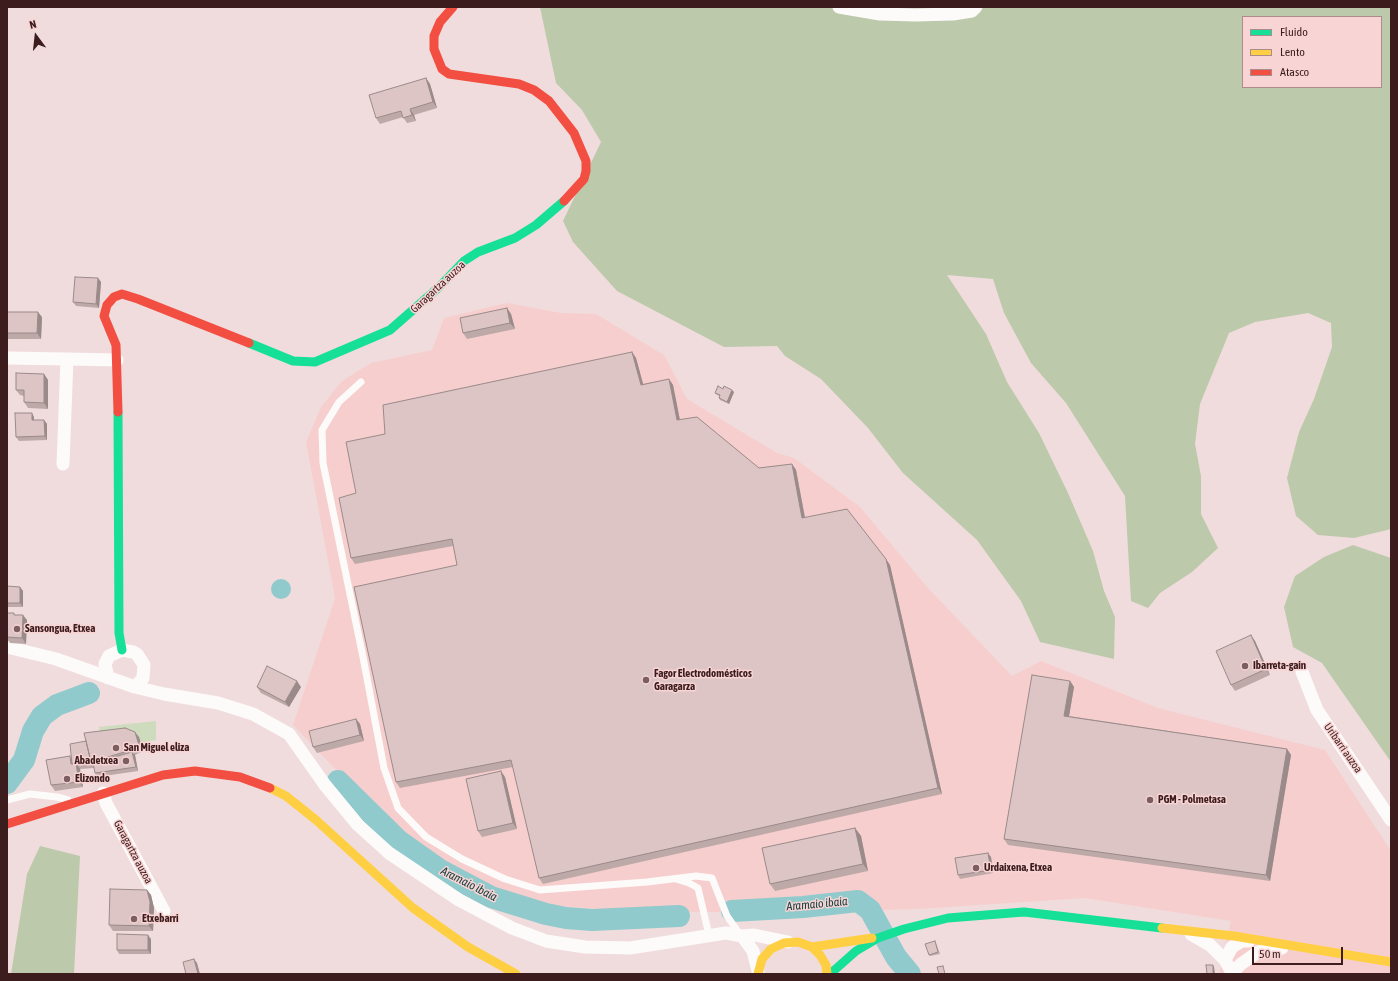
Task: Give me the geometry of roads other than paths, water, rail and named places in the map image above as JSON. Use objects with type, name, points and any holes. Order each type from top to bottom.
[{"type":"main road","name":"Garagartza auzoa","points":[[117,360],[116,345],[104,316],[107,305],[114,297],[122,294],[293,361],[315,362],[390,330],[438,288],[464,261],[478,252],[515,238],[536,225],[563,202],[584,179],[586,171],[586,161],[581,147],[570,127],[549,100],[534,90],[519,84],[449,74],[442,69],[434,49],[434,36],[440,22],[453,7]]},
{"type":"main road","points":[[117,360],[119,442],[119,633],[122,650]]},
{"type":"main road","points":[[7,824],[163,775],[196,771],[227,775],[263,785],[286,796],[316,820],[413,908],[441,929],[468,947],[516,974]]},
{"type":"main road","points":[[812,947],[878,938],[904,929],[948,918],[1024,912],[1221,934],[1391,962]]},
{"type":"main road","points":[[758,973],[762,959],[770,949],[784,942],[798,942],[812,947],[820,955],[829,974],[856,951],[878,938]]},
{"type":"street","points":[[840,7],[880,14],[915,15],[954,14],[972,11],[976,7]]},
{"type":"street","points":[[7,358],[117,360]]},
{"type":"street","points":[[63,464],[67,359]]},
{"type":"street","points":[[7,647],[56,659],[91,670],[108,678],[164,694],[218,703],[253,714],[289,734],[325,785],[358,825],[389,853],[459,900],[512,928],[546,941],[585,947],[630,948],[726,933],[788,942]]},
{"type":"street","points":[[108,678],[105,669],[106,659],[112,654],[122,650],[137,654],[143,660],[144,672],[143,678],[135,686]]},
{"type":"street","name":"Uribarri auzoa","points":[[1302,672],[1317,710],[1391,820]]},
{"type":"street","name":"Garagartza auzoa","points":[[103,793],[106,803],[164,911]]},
{"type":"street","points":[[1181,930],[1210,945],[1226,960],[1234,971]]},
{"type":"street","points":[[1221,934],[1234,946],[1240,960],[1234,971]]},
{"type":"street","points":[[742,936],[753,951],[758,973]]},
{"type":"street","points":[[1226,960],[1230,949],[1242,941],[1261,940]]},
{"type":"street","points":[[1234,971],[1258,952],[1298,946]]},
{"type":"lane","points":[[361,382],[339,402],[322,430],[323,463],[384,768],[398,808],[426,837],[462,859],[505,880],[540,890],[696,876],[712,878],[727,916],[742,936]]},
{"type":"lane","points":[[7,800],[30,794],[57,796],[74,802]]},
{"type":"lane","points":[[674,878],[698,888],[708,936]]},
{"type":"water","points":[[281,579],[288,582],[291,589],[288,596],[281,599],[274,596],[271,589],[274,582]]},
{"type":"waterway","name":"Aramaio ibaia","points":[[7,783],[24,760],[33,731],[42,716],[57,705],[89,693]]},
{"type":"waterway","name":"Aramaio ibaia","points":[[338,781],[399,841],[440,870],[491,897],[546,914],[566,918],[592,920],[679,916]]},
{"type":"waterway","name":"Aramaio ibaia","points":[[732,911],[803,907],[858,901],[870,910],[896,957],[910,974]]},
{"type":"place","name":"Sansongua, Etxea","points":[[17,629]]},
{"type":"place","name":"Ibarreta-gain","points":[[1245,666]]},
{"type":"place","name":"Fagor Electrodomésticos Garagarza","points":[[646,680]]},
{"type":"place","name":"San Miguel eliza","points":[[116,748]]},
{"type":"place","name":"Abadetxea","points":[[126,761]]},
{"type":"place","name":"Elizondo","points":[[67,779]]},
{"type":"place","name":"PGM - Polmetasa","points":[[1150,800]]},
{"type":"place","name":"Urdaixena, Etxea","points":[[976,868]]},
{"type":"place","name":"Etxebarri","points":[[134,919]]}]
